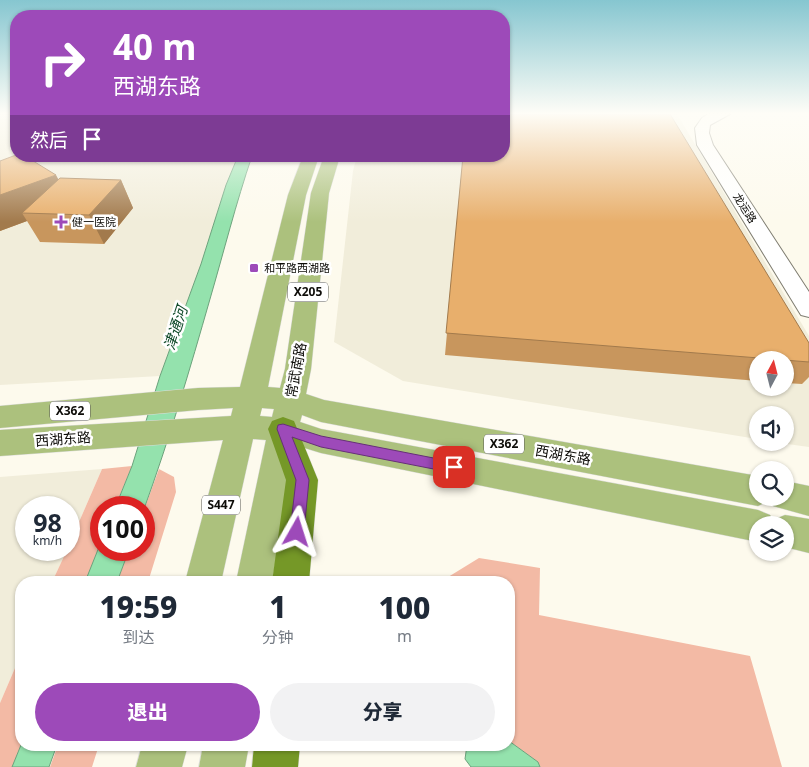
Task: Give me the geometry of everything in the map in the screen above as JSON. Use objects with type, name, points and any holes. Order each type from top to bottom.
[{"type":"highway","points":[[287,414],[302,480],[292,576]]},
{"type":"highway","points":[[275,767],[276,751]]},
{"type":"main road","name":"X205","points":[[246,412],[298,195],[309,162]]},
{"type":"main road","name":"常武南路","points":[[255,576],[298,368],[320,193],[330,162]]},
{"type":"main road","name":"西湖东路","points":[[0,417],[198,399],[246,412],[287,414],[321,411],[749,489]]},
{"type":"main road","name":"西湖东路","points":[[0,443],[192,430],[246,412]]},
{"type":"main road","name":"S447","points":[[205,576],[246,412]]},
{"type":"main road","name":"西湖东路","points":[[287,414],[321,441],[749,524]]},
{"type":"main road","points":[[794,498],[809,501]]},
{"type":"main road","points":[[794,533],[809,536]]},
{"type":"main road","points":[[159,767],[163,751]]},
{"type":"main road","points":[[222,767],[225,751]]},
{"type":"street","name":"龙运路","points":[[710,150],[809,310]]},
{"type":"shaded area","points":[[0,150],[10,150],[10,162],[236,162],[160,376],[0,385]]},
{"type":"shaded area","points":[[510,150],[698,150],[809,336],[809,447],[794,445],[794,406],[749,406],[749,438],[403,381],[334,342],[355,162],[510,162]]},
{"type":"shaded area","points":[[236,162],[250,162],[171,431],[148,496],[120,496],[132,466],[160,376],[201,264],[226,185]]},
{"type":"shaded area","points":[[132,466],[120,496],[90,496],[102,469]]},
{"type":"shaded area","points":[[102,469],[80,520],[80,496],[15,496],[15,561],[62,561],[55,576],[15,576],[15,668],[0,703],[0,477]]},
{"type":"shaded area","points":[[159,469],[174,477],[176,492],[155,560],[155,496],[149,496]]},
{"type":"shaded area","points":[[90,497],[90,561],[94,561],[88,576],[55,576],[62,561],[80,561],[80,520]]},
{"type":"shaded area","points":[[479,558],[540,568],[539,615],[750,656],[782,767],[540,767],[538,762],[515,745],[515,576],[450,576]]},
{"type":"shaded area","points":[[93,561],[125,561],[119,576],[87,576]]},
{"type":"shaded area","points":[[125,561],[155,561],[150,576],[119,576]]},
{"type":"shaded area","points":[[15,668],[15,751],[19,751],[13,767],[0,767],[0,703]]},
{"type":"shaded area","points":[[515,745],[538,762],[540,767],[471,767],[465,759],[466,751],[515,751]]},
{"type":"shaded area","points":[[19,751],[55,751],[49,767],[12,767]]},
{"type":"shaded area","points":[[56,751],[97,751],[92,767],[50,767]]},
{"type":"building","points":[[510,150],[692,150],[809,343],[809,362],[794,361],[794,351],[749,351],[749,357],[446,333],[462,162],[510,162]]},
{"type":"building","points":[[10,157],[10,162],[35,162],[56,175],[0,195],[0,161]]},
{"type":"building","points":[[60,178],[121,180],[89,215],[22,213]]},
{"type":"place","name":"健一医院","points":[[61,222]]},
{"type":"place","name":"和平路西湖路","points":[[254,268]]},
{"type":"route","points":[[297,532],[302,480],[283,429],[321,441],[454,467]]},
{"type":"water label","name":"津通河","points":[[176,328]]}]
